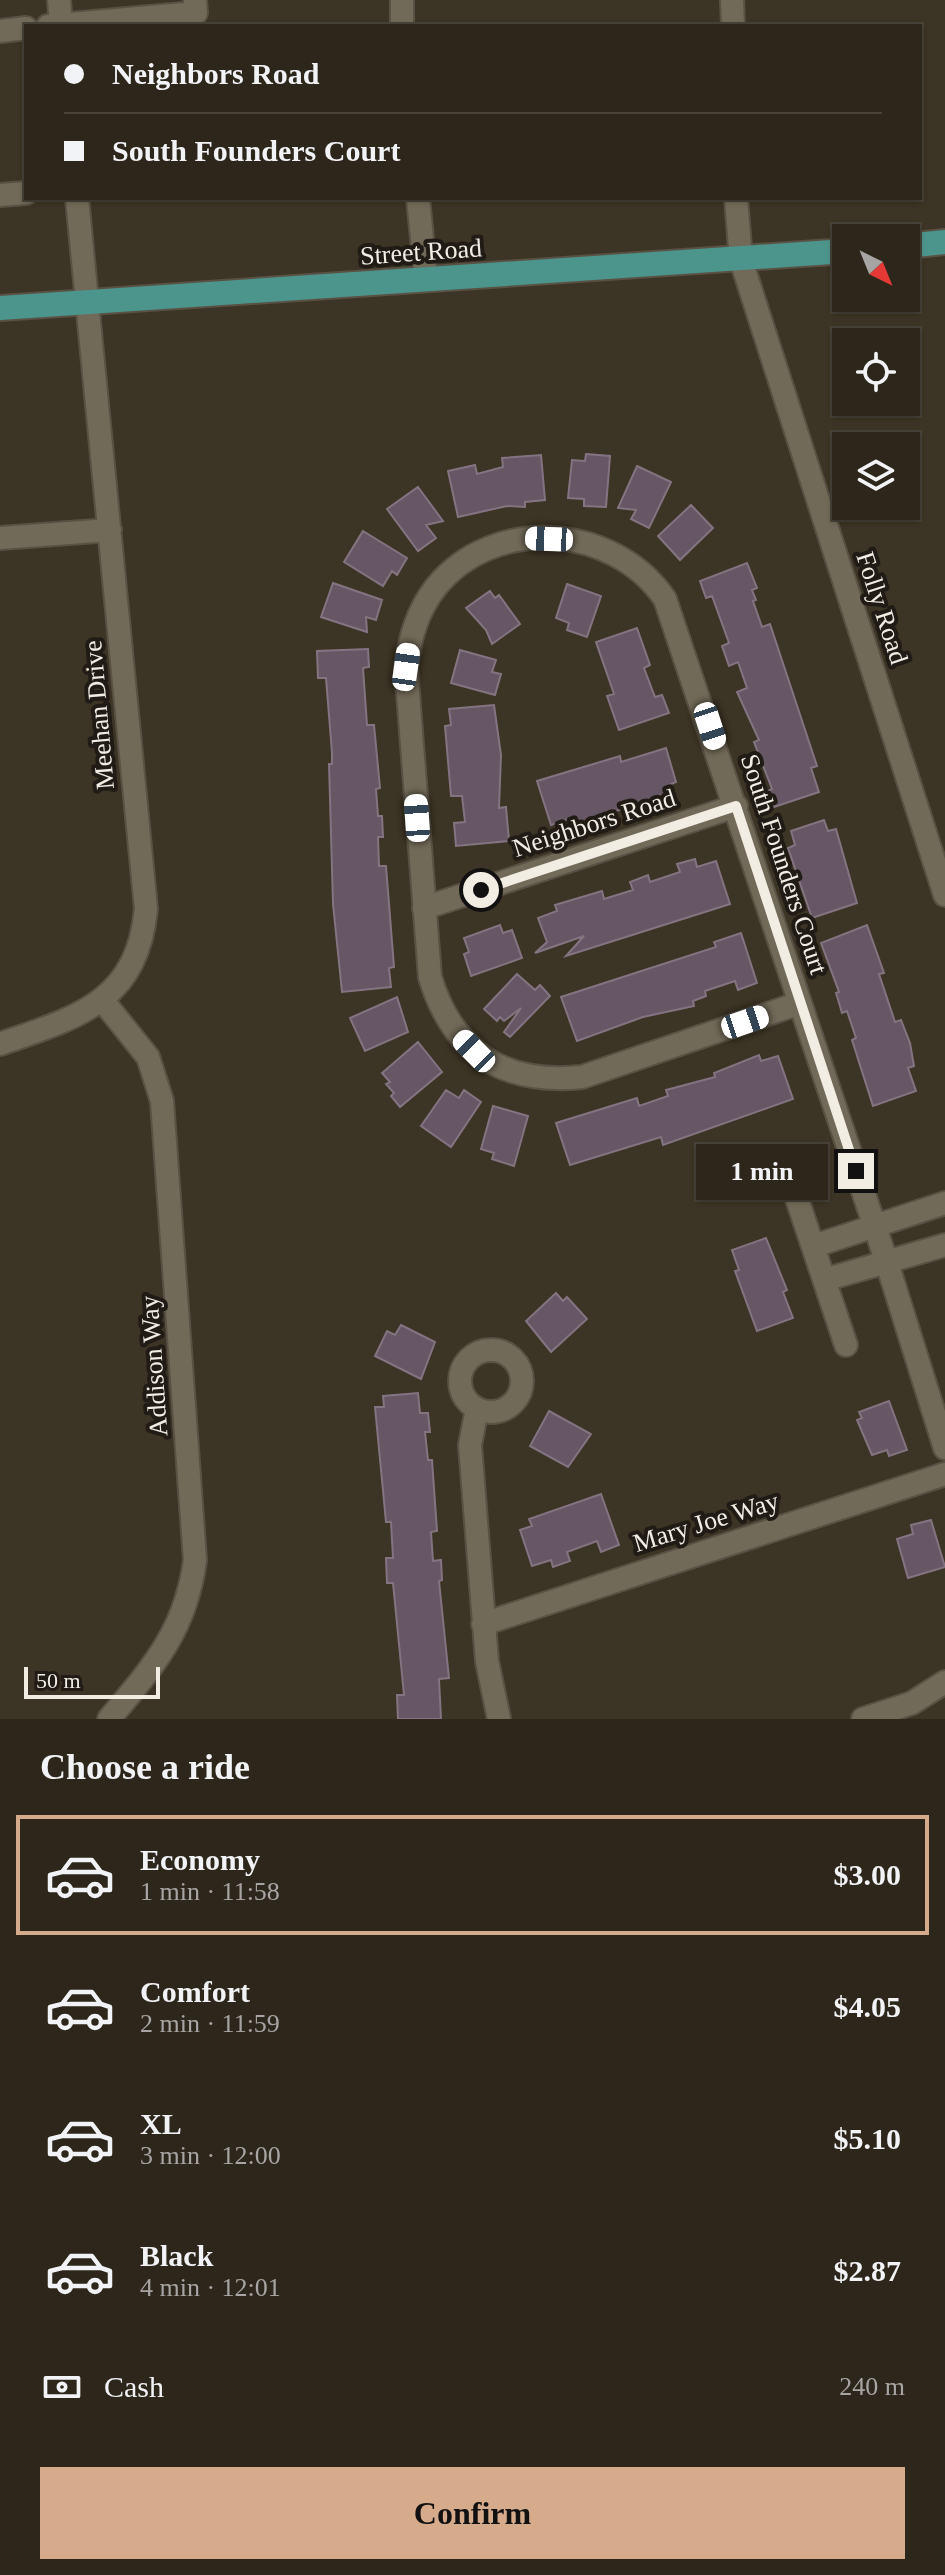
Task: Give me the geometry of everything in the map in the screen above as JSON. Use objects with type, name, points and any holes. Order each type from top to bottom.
[{"type":"main road","points":[[920,245],[945,242]]},
{"type":"main road","name":"Street Road","points":[[0,308],[832,252]]},
{"type":"street","points":[[57,24],[59,0]]},
{"type":"street","points":[[78,24],[196,13],[195,0]]},
{"type":"street","points":[[402,0],[402,24]]},
{"type":"street","points":[[732,0],[733,24]]},
{"type":"street","points":[[0,31],[24,28]]},
{"type":"street","points":[[0,195],[24,193]]},
{"type":"street","name":"Meehan Drive","points":[[0,1044],[55,1025],[103,1001],[126,974],[143,942],[146,909],[77,200]]},
{"type":"street","points":[[418,200],[426,279]]},
{"type":"street","name":"Folly Road","points":[[736,200],[741,260],[945,895]]},
{"type":"street","points":[[0,538],[110,530]]},
{"type":"street","name":"South Founders Court","points":[[800,1003],[582,1077],[547,1079],[513,1073],[474,1051],[446,1018],[430,977],[406,667],[410,639],[419,613],[447,575],[461,563],[503,543],[530,538],[593,543],[616,553],[655,585],[672,614],[875,1226],[945,1448]]},
{"type":"street","name":"Neighbors Road","points":[[424,908],[736,806]]},
{"type":"street","name":"Addison Way","points":[[103,1001],[148,1057],[162,1101],[195,1560],[184,1615],[172,1638],[109,1719]]},
{"type":"street","points":[[794,1190],[846,1345]]},
{"type":"street","points":[[814,1246],[945,1203]]},
{"type":"street","points":[[824,1280],[945,1245]]},
{"type":"street","points":[[477,1409],[470,1445],[483,1624],[491,1696],[499,1719]]},
{"type":"street","name":"Mary Joe Way","points":[[483,1624],[945,1474]]},
{"type":"street","points":[[863,1719],[912,1703],[945,1682]]},
{"type":"building","points":[[586,454],[610,456],[606,507],[584,506],[584,499],[568,498],[572,460],[585,461]]},
{"type":"building","points":[[541,455],[545,500],[525,502],[525,507],[507,506],[458,517],[448,471],[475,465],[477,474],[503,467],[502,458]]},
{"type":"building","points":[[637,466],[671,482],[649,528],[631,519],[636,510],[618,508]]},
{"type":"building","points":[[418,487],[443,521],[426,525],[436,538],[418,551],[387,509]]},
{"type":"building","points":[[691,505],[713,528],[680,560],[658,536]]},
{"type":"building","points":[[363,531],[407,558],[397,575],[392,571],[383,586],[344,562]]},
{"type":"building","points":[[747,563],[757,588],[752,590],[756,600],[753,601],[762,627],[770,624],[817,766],[811,768],[819,792],[774,807],[768,791],[772,789],[754,742],[759,740],[737,692],[747,688],[738,662],[729,666],[722,646],[729,643],[712,596],[706,598],[700,581]]},
{"type":"building","points":[[333,583],[382,600],[376,620],[366,617],[367,632],[321,617]]},
{"type":"building","points":[[567,584],[601,596],[587,637],[567,630],[569,623],[556,618]]},
{"type":"building","points":[[490,591],[495,598],[499,595],[520,624],[492,644],[486,630],[466,608]]},
{"type":"building","points":[[637,628],[650,665],[644,668],[655,697],[662,695],[669,713],[619,730],[607,696],[614,694],[596,642]]},
{"type":"building","points":[[368,649],[369,667],[363,668],[367,725],[374,725],[380,788],[376,789],[378,816],[382,816],[383,837],[378,837],[379,866],[386,866],[394,967],[389,968],[391,987],[342,992],[333,904],[329,764],[332,764],[332,753],[326,678],[318,678],[317,651]]},
{"type":"building","points":[[460,650],[496,660],[492,672],[501,674],[495,695],[451,683]]},
{"type":"building","points":[[494,705],[501,755],[499,808],[506,807],[509,841],[456,846],[454,823],[465,822],[462,796],[451,796],[445,726],[451,725],[449,709]]},
{"type":"building","points":[[666,748],[676,782],[671,784],[673,791],[599,817],[571,824],[569,819],[551,825],[537,781],[620,756],[621,762]]},
{"type":"building","points":[[824,820],[828,831],[836,829],[857,903],[812,918],[788,848],[795,845],[791,831]]},
{"type":"building","points":[[695,859],[697,867],[716,861],[730,904],[566,956],[584,936],[535,953],[547,942],[538,918],[557,911],[555,905],[602,891],[604,899],[633,890],[630,882],[648,875],[650,882],[680,872],[677,864]]},
{"type":"building","points":[[500,925],[503,933],[512,930],[522,958],[471,976],[464,954],[469,952],[464,938]]},
{"type":"building","points":[[867,925],[884,973],[879,974],[895,1022],[901,1020],[910,1043],[914,1066],[908,1068],[916,1091],[873,1106],[852,1040],[856,1038],[847,1011],[842,1013],[836,993],[839,992],[821,943]]},
{"type":"building","points":[[741,933],[757,983],[738,990],[735,981],[705,991],[706,996],[693,1001],[694,1006],[643,1017],[577,1041],[561,997],[716,947],[714,942]]},
{"type":"building","points":[[517,974],[535,990],[540,985],[550,996],[510,1037],[504,1032],[521,1008],[504,1021],[500,1017],[497,1021],[484,1009]]},
{"type":"building","points":[[397,997],[408,1032],[365,1051],[350,1018]]},
{"type":"building","points":[[418,1042],[442,1072],[400,1107],[386,1084],[390,1082],[382,1073]]},
{"type":"building","points":[[759,1055],[761,1061],[778,1056],[793,1099],[663,1145],[661,1137],[570,1165],[556,1123],[637,1098],[639,1106],[668,1096],[666,1090],[715,1077],[714,1073]]},
{"type":"building","points":[[446,1090],[459,1098],[464,1090],[481,1102],[451,1147],[421,1126]]},
{"type":"building","points":[[493,1106],[528,1116],[514,1166],[492,1159],[494,1153],[481,1149]]},
{"type":"building","points":[[766,1238],[787,1290],[783,1292],[793,1318],[757,1331],[735,1271],[739,1270],[732,1250]]},
{"type":"building","points":[[556,1293],[563,1301],[567,1297],[587,1319],[551,1352],[526,1321]]},
{"type":"building","points":[[401,1325],[435,1342],[421,1379],[375,1356],[387,1331],[395,1335]]},
{"type":"building","points":[[418,1393],[420,1413],[428,1413],[430,1432],[425,1432],[428,1460],[432,1460],[437,1531],[431,1532],[433,1561],[441,1560],[442,1580],[439,1581],[449,1678],[439,1679],[441,1719],[398,1719],[397,1695],[404,1695],[393,1583],[387,1583],[386,1558],[393,1558],[391,1522],[386,1522],[375,1407],[384,1407],[383,1396]]},
{"type":"building","points":[[889,1401],[907,1450],[889,1456],[887,1450],[872,1455],[857,1420],[862,1418],[859,1412]]},
{"type":"building","points":[[549,1411],[591,1434],[568,1467],[530,1446]]},
{"type":"building","points":[[601,1494],[619,1545],[601,1552],[597,1541],[567,1552],[570,1561],[553,1567],[551,1560],[532,1566],[520,1530],[532,1526],[529,1519]]},
{"type":"building","points":[[931,1520],[945,1567],[908,1578],[897,1539],[913,1534],[911,1525]]},
{"type":"route","points":[[481,890],[736,806],[856,1171]]}]
